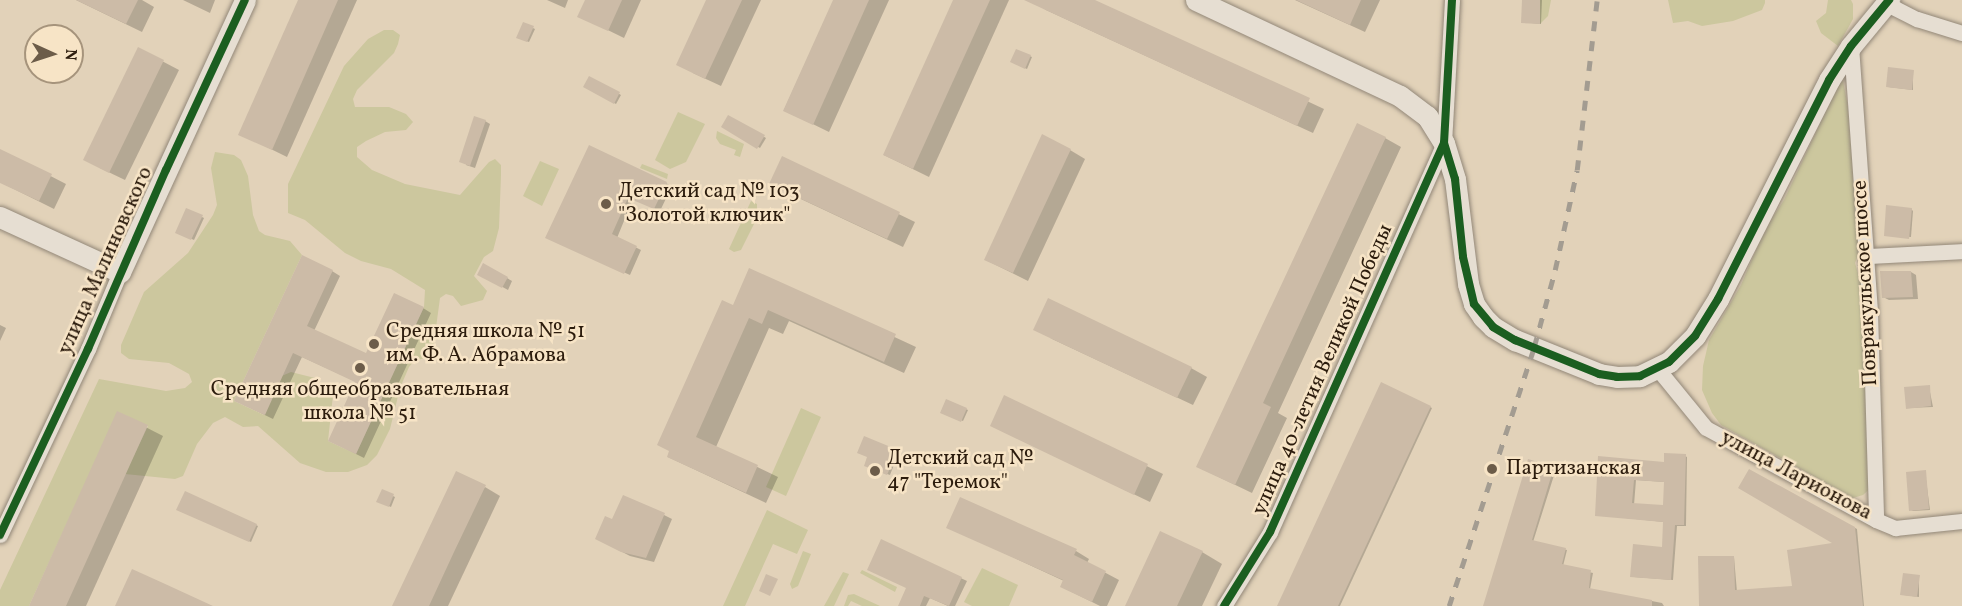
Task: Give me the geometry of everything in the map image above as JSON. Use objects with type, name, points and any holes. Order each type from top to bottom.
[{"type":"street","name":"улица Малиновского","points":[[0,536],[88,350],[120,273],[245,0]]},
{"type":"street","points":[[1196,0],[1400,96],[1427,116],[1444,143],[1455,179],[1468,284],[1474,304],[1483,317],[1493,327],[1515,340],[1599,374],[1640,376],[1669,362],[1695,336],[1718,299],[1829,80],[1851,46],[1887,2],[1917,19],[1962,33]]},
{"type":"street","points":[[1444,143],[1452,0]]},
{"type":"street","name":"Повракульское шоссе","points":[[1851,46],[1867,256],[1876,520]]},
{"type":"street","name":"улица 40-летия Великой Победы","points":[[1224,606],[1270,532],[1444,143]]},
{"type":"street","points":[[0,217],[120,273]]},
{"type":"street","points":[[1867,256],[1962,251]]},
{"type":"street","name":"улица Ларионова","points":[[1657,368],[1706,428],[1876,520],[1895,528],[1962,520]]},
{"type":"shaded area","points":[[1540,0],[1551,0],[1548,16],[1540,24]]},
{"type":"shaded area","points":[[1668,0],[1765,0],[1765,3],[1762,10],[1733,21],[1702,26],[1688,21],[1673,23]]},
{"type":"shaded area","points":[[1828,0],[1851,0],[1853,4],[1853,19],[1838,46],[1821,33],[1816,21],[1826,13]]},
{"type":"shaded area","points":[[384,30],[393,30],[400,35],[398,44],[394,53],[357,90],[353,99],[355,107],[389,107],[406,114],[413,122],[406,130],[385,132],[366,141],[357,147],[357,157],[372,170],[405,184],[460,195],[489,162],[495,159],[501,165],[499,228],[493,251],[484,257],[474,276],[487,291],[483,300],[461,306],[453,296],[446,294],[440,298],[433,350],[428,357],[414,361],[409,367],[400,388],[390,429],[377,455],[367,465],[348,472],[326,472],[300,463],[258,426],[243,427],[225,417],[213,423],[197,444],[183,476],[175,479],[125,474],[148,426],[118,412],[29,606],[0,606],[0,590],[99,379],[166,391],[185,388],[192,382],[189,374],[169,363],[129,359],[121,353],[121,345],[144,292],[188,253],[213,215],[217,205],[211,168],[215,152],[234,155],[241,160],[248,176],[253,215],[259,231],[265,235],[290,241],[302,255],[234,401],[264,415],[277,378],[291,372],[315,378],[333,395],[328,441],[356,454],[424,307],[425,290],[391,269],[361,261],[345,253],[305,220],[288,213],[288,184],[344,66],[368,39]]},
{"type":"shaded area","points":[[1843,81],[1848,107],[1859,253],[1855,263],[1862,287],[1875,484],[1863,495],[1853,498],[1721,425],[1712,413],[1702,390],[1703,366],[1709,340],[1741,285],[1765,229],[1784,200],[1839,83]]},
{"type":"shaded area","points":[[678,112],[705,124],[686,162],[670,169],[655,160]]},
{"type":"shaded area","points":[[717,131],[744,144],[740,157],[734,155],[736,150],[720,144],[716,138]]},
{"type":"shaded area","points":[[540,161],[559,169],[542,206],[523,196]]},
{"type":"shaded area","points":[[642,164],[668,174],[667,179],[640,168]]},
{"type":"shaded area","points":[[751,201],[757,204],[757,218],[741,250],[734,252],[729,249]]},
{"type":"shaded area","points":[[801,408],[821,417],[786,496],[766,487]]},
{"type":"shaded area","points":[[767,510],[808,530],[797,554],[773,544],[745,606],[723,606]]},
{"type":"shaded area","points":[[803,551],[811,554],[798,586],[792,589],[790,584]]},
{"type":"shaded area","points":[[982,568],[1018,585],[1009,606],[972,606],[964,602]]},
{"type":"shaded area","points":[[862,570],[897,587],[895,592],[860,573]]},
{"type":"shaded area","points":[[843,572],[849,574],[834,606],[824,606]]},
{"type":"shaded area","points":[[854,594],[880,606],[862,606],[851,601],[848,606],[844,606],[848,595]]},
{"type":"building","points":[[76,0],[138,0],[126,24]]},
{"type":"building","points":[[298,0],[338,0],[272,150],[238,135]]},
{"type":"building","points":[[585,0],[622,0],[608,31],[577,17]]},
{"type":"building","points":[[706,0],[742,0],[705,79],[676,65]]},
{"type":"building","points":[[833,0],[869,0],[813,125],[783,111]]},
{"type":"building","points":[[953,0],[990,0],[913,169],[883,155]]},
{"type":"building","points":[[1024,0],[1095,0],[1310,98],[1297,126]]},
{"type":"building","points":[[1296,0],[1361,0],[1350,25]]},
{"type":"building","points":[[1522,0],[1540,0],[1540,24],[1521,23]]},
{"type":"building","points":[[523,22],[534,26],[527,42],[516,38]]},
{"type":"building","points":[[138,47],[164,60],[109,173],[83,160]]},
{"type":"building","points":[[1016,49],[1031,55],[1025,69],[1010,62]]},
{"type":"building","points":[[1888,67],[1914,70],[1912,90],[1886,87]]},
{"type":"building","points":[[589,76],[620,92],[614,104],[583,87]]},
{"type":"building","points":[[728,115],[765,135],[757,149],[721,127]]},
{"type":"building","points":[[474,116],[486,120],[470,166],[459,162]]},
{"type":"building","points":[[1357,123],[1386,137],[1263,403],[1271,407],[1235,485],[1196,467]]},
{"type":"building","points":[[1042,134],[1071,149],[1013,273],[984,260]]},
{"type":"building","points":[[589,145],[667,182],[654,209],[628,198],[612,234],[637,246],[624,274],[545,238]]},
{"type":"building","points":[[0,149],[52,174],[39,201],[0,183]]},
{"type":"building","points":[[782,156],[900,212],[887,239],[769,184]]},
{"type":"building","points":[[1886,205],[1912,208],[1909,239],[1884,236]]},
{"type":"building","points":[[186,208],[203,215],[191,240],[175,233]]},
{"type":"building","name":"Средняя общеобразовательная школа № 51","points":[[302,255],[333,270],[307,326],[366,353],[394,293],[424,307],[356,454],[328,441],[355,382],[293,353],[265,415],[234,401]]},
{"type":"building","points":[[483,263],[508,277],[502,288],[477,275]]},
{"type":"building","points":[[749,268],[896,334],[884,362],[768,310],[762,324],[749,318],[696,437],[758,465],[746,493],[667,457],[669,451],[657,445],[722,300],[733,305]]},
{"type":"building","points":[[1880,271],[1911,271],[1913,297],[1882,298]]},
{"type":"building","points":[[1048,298],[1192,367],[1177,398],[1033,330]]},
{"type":"building","points":[[1381,382],[1431,406],[1338,606],[1277,606]]},
{"type":"building","points":[[1930,385],[1931,406],[1906,409],[1904,387]]},
{"type":"building","points":[[1004,395],[1148,464],[1134,495],[990,426]]},
{"type":"building","points":[[946,399],[967,408],[961,422],[940,413]]},
{"type":"building","points":[[117,411],[148,425],[66,606],[29,606]]},
{"type":"building","points":[[864,436],[898,450],[887,475],[864,466],[867,457],[857,453]]},
{"type":"building","points":[[1664,453],[1686,454],[1684,525],[1675,525],[1671,580],[1630,577],[1633,544],[1662,547],[1663,522],[1595,516],[1598,456],[1664,462]],"holes":[[[1634,480],[1664,482],[1663,505],[1632,503]]]},
{"type":"building","points":[[1528,459],[1554,467],[1532,540],[1566,548],[1562,564],[1591,570],[1589,588],[1652,600],[1652,606],[1483,606]]},
{"type":"building","points":[[1749,469],[1855,527],[1863,606],[1699,606],[1698,556],[1734,556],[1735,590],[1792,586],[1787,550],[1832,543],[1738,488]]},
{"type":"building","points":[[1926,470],[1929,509],[1909,511],[1906,472]]},
{"type":"building","points":[[456,471],[486,485],[429,606],[392,606]]},
{"type":"building","points":[[382,489],[394,494],[389,507],[376,502]]},
{"type":"building","points":[[185,491],[257,524],[249,542],[176,510]]},
{"type":"building","points":[[623,495],[665,513],[646,558],[621,552],[595,539],[605,516],[612,519]]},
{"type":"building","points":[[960,497],[1077,549],[1074,555],[1106,571],[1092,602],[1060,587],[1063,580],[946,528]]},
{"type":"building","points":[[1160,531],[1203,551],[1177,606],[1125,606]]},
{"type":"building","points":[[881,539],[962,577],[949,606],[924,596],[920,606],[898,606],[906,588],[867,570]]},
{"type":"building","points":[[132,569],[163,583],[213,606],[115,606]]},
{"type":"building","points":[[1903,573],[1920,575],[1917,597],[1900,595]]},
{"type":"building","points":[[766,574],[778,579],[770,596],[759,591]]},
{"type":"railway","points":[[1449,606],[1534,347],[1555,270],[1577,170],[1597,0]]},
{"type":"cycle path","points":[[0,535],[88,349],[166,170],[245,0]]},
{"type":"cycle path","points":[[1452,0],[1444,143],[1455,179],[1463,257],[1474,304],[1493,327],[1515,340],[1599,374],[1617,377],[1640,376],[1669,362],[1695,336],[1718,299],[1829,80],[1851,46],[1889,0]]},
{"type":"cycle path","points":[[1224,606],[1270,532],[1444,143]]},
{"type":"place","name":"Детский сад № 103 \"Золотой ключик\"","points":[[606,204]]},
{"type":"place","name":"Средняя школа № 51 им. Ф. А. Абрамова","points":[[374,344]]},
{"type":"place","name":"Средняя общеобразовательная школа № 51","points":[[360,368]]},
{"type":"place","name":"Партизанская","points":[[1492,469]]},
{"type":"place","name":"Детский сад № 47 \"Теремок\"","points":[[875,471]]}]
